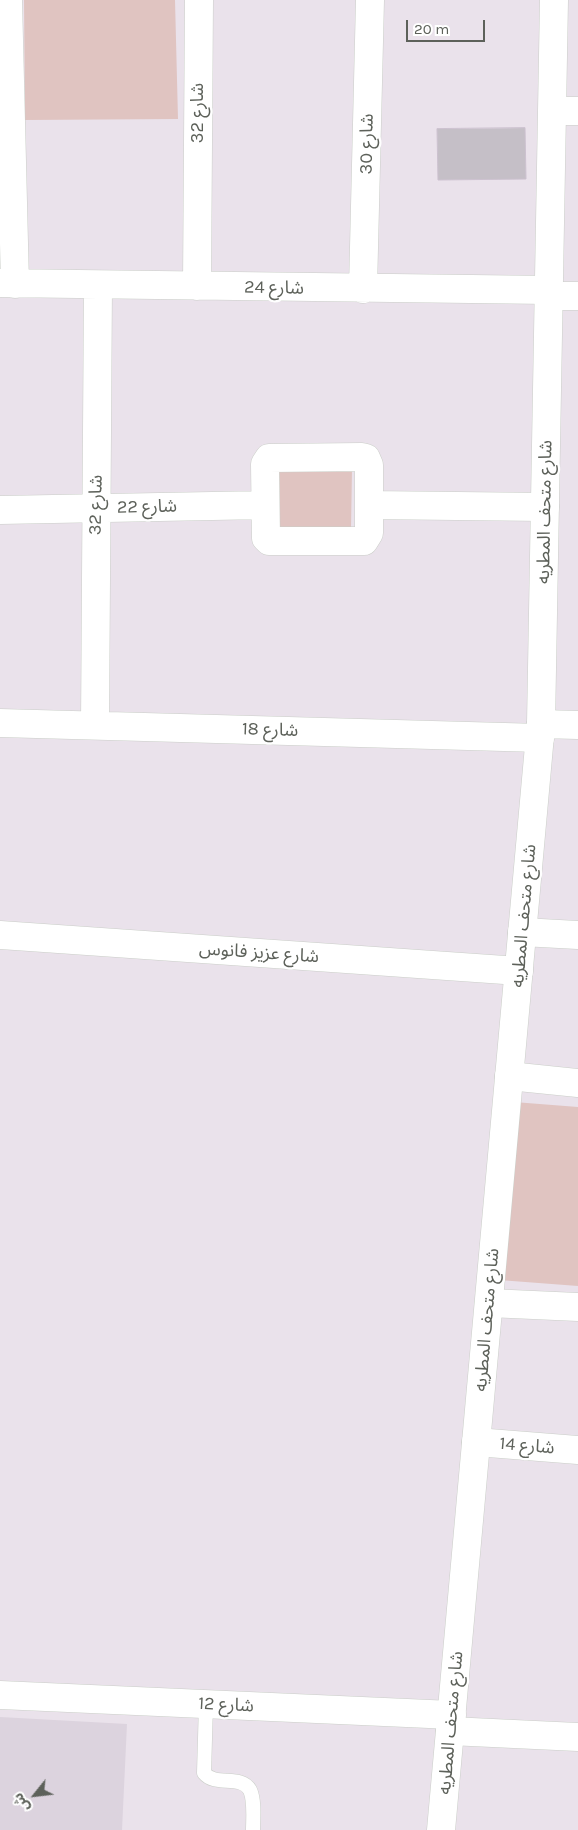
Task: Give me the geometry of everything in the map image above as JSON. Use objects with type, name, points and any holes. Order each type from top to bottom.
[{"type":"street","points":[[7,284],[8,0]]},
{"type":"street","name":"شارع 32","points":[[197,286],[199,0]]},
{"type":"street","name":"شارع 30","points":[[363,289],[370,0]]},
{"type":"street","name":"شارع متحف المطريه","points":[[441,1830],[540,731],[549,293],[565,111],[554,0]]},
{"type":"street","name":"شارع 24","points":[[7,284],[363,289],[549,293],[578,296]]},
{"type":"street","name":"شارع 32","points":[[94,725],[98,285]]},
{"type":"street","points":[[272,457],[366,458],[369,465],[369,505],[368,538],[364,541],[269,541],[264,533],[266,460],[272,457]]},
{"type":"street","name":"شارع 22","points":[[0,510],[264,505]]},
{"type":"street","points":[[369,505],[545,507]]},
{"type":"street","name":"شارع 18","points":[[0,723],[540,731],[578,725]]},
{"type":"street","points":[[522,932],[578,935]]},
{"type":"street","name":"شارع عزيز فانوس","points":[[0,935],[519,971]]},
{"type":"street","points":[[509,1076],[578,1083]]},
{"type":"street","points":[[489,1303],[578,1307]]},
{"type":"street","name":"شارع 14","points":[[476,1442],[578,1450]]},
{"type":"street","name":"شارع 12","points":[[0,1695],[206,1704],[451,1723],[578,1737]]},
{"type":"lane","points":[[206,1704],[204,1773],[212,1780],[244,1784],[250,1790],[253,1830]]},
{"type":"shaded area","points":[[24,0],[175,0],[178,119],[25,120]]},
{"type":"shaded area","points":[[270,466],[352,469],[351,529],[273,532]]},
{"type":"shaded area","points":[[514,1102],[578,1107],[578,1286],[499,1280]]},
{"type":"shaded area","points":[[0,1717],[127,1724],[122,1830],[0,1830]]},
{"type":"building","points":[[525,128],[526,179],[438,180],[437,129]]}]
